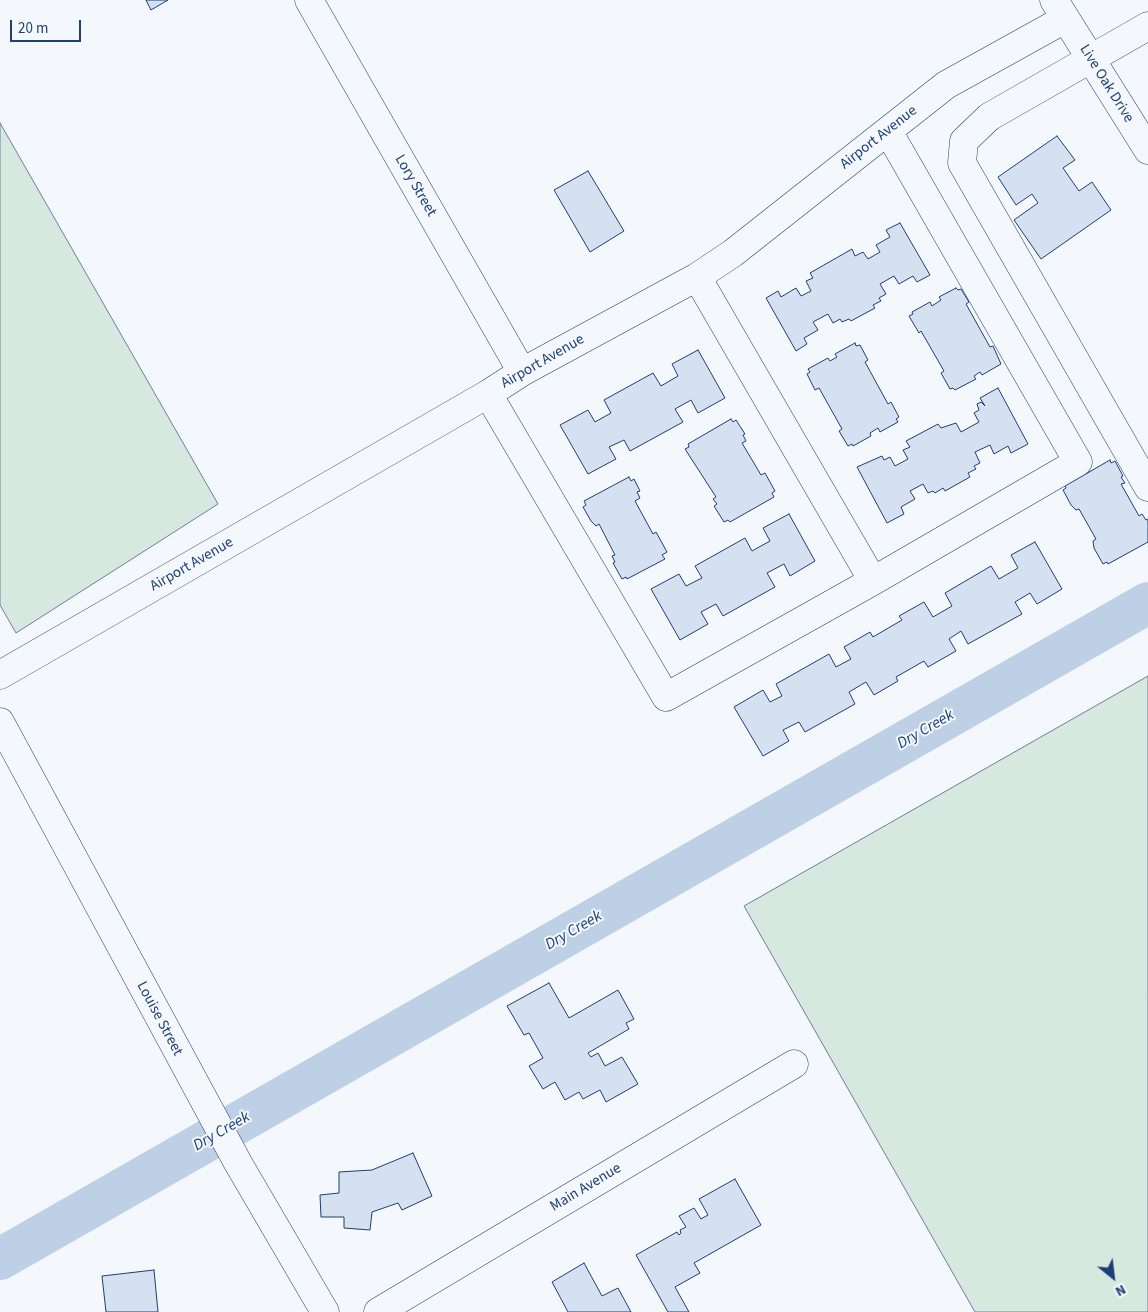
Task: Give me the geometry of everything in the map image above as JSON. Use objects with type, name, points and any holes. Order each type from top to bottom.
[{"type":"street","name":"Lory Street","points":[[309,0],[522,372]]},
{"type":"street","name":"Airport Avenue","points":[[0,675],[488,394],[522,372],[697,277],[733,253],[946,85],[1060,10]]},
{"type":"street","name":"Live Oak Drive","points":[[1060,10],[1148,150]]},
{"type":"street","points":[[1148,26],[989,117],[964,141],[962,163],[1148,487]]},
{"type":"street","points":[[488,394],[666,697],[873,581],[1078,462],[888,131]]},
{"type":"street","points":[[697,277],[873,581]]},
{"type":"street","name":"Louise Street","points":[[0,722],[238,1163],[325,1312]]},
{"type":"street","name":"Main Avenue","points":[[378,1312],[794,1064]]},
{"type":"shaded area","points":[[0,123],[218,504],[16,633],[0,605]]},
{"type":"shaded area","points":[[1148,676],[1148,1312],[975,1312],[744,906]]},
{"type":"building","points":[[146,0],[168,0],[151,10]]},
{"type":"building","points":[[1057,136],[1075,160],[1063,168],[1079,191],[1092,182],[1111,210],[1041,259],[1014,220],[1038,203],[1032,194],[1016,205],[998,177]]},
{"type":"building","points":[[588,171],[624,231],[590,252],[554,190]]},
{"type":"building","points":[[900,223],[930,275],[917,282],[913,276],[899,284],[894,276],[880,284],[886,294],[879,298],[881,301],[873,305],[875,308],[851,321],[849,319],[842,322],[840,319],[833,323],[828,314],[813,322],[818,330],[804,338],[807,344],[796,351],[766,298],[778,291],[781,297],[796,288],[801,296],[811,291],[806,281],[813,278],[810,273],[852,249],[855,256],[863,252],[868,259],[880,252],[876,245],[890,237],[886,230]]},
{"type":"building","points":[[956,288],[958,290],[961,289],[969,302],[966,304],[990,347],[993,346],[1001,364],[982,375],[980,372],[974,376],[976,379],[955,390],[953,388],[950,389],[941,373],[944,371],[921,331],[919,333],[909,316],[913,314],[912,312],[930,302],[932,306],[941,300],[939,297]]},
{"type":"building","points":[[855,343],[856,346],[860,345],[868,360],[865,362],[888,404],[891,402],[899,417],[896,419],[898,422],[880,432],[878,428],[870,433],[871,436],[853,446],[852,444],[848,446],[839,431],[842,429],[819,388],[815,390],[807,374],[810,372],[808,369],[828,358],[830,361],[837,357],[835,354]]},
{"type":"building","points":[[698,350],[725,398],[698,413],[691,400],[675,409],[683,422],[630,451],[624,440],[609,447],[616,459],[588,474],[560,425],[588,410],[595,422],[611,413],[604,400],[653,373],[661,386],[678,376],[672,364]]},
{"type":"building","points":[[998,388],[1028,444],[1011,453],[1008,446],[994,454],[990,445],[975,452],[980,463],[974,466],[976,469],[968,473],[970,477],[945,491],[943,488],[935,493],[933,491],[928,493],[923,484],[910,491],[915,499],[901,507],[904,514],[887,523],[857,467],[882,456],[884,460],[890,457],[895,466],[908,459],[903,450],[910,447],[906,441],[938,424],[941,428],[956,423],[961,432],[979,422],[974,413],[979,410],[977,404],[981,402],[985,406],[980,398]]},
{"type":"building","points":[[731,419],[733,422],[736,420],[745,434],[743,435],[746,441],[742,443],[761,475],[765,473],[775,491],[772,493],[774,497],[730,522],[728,520],[724,522],[714,506],[717,504],[713,499],[716,497],[685,449],[689,447],[688,444]]},
{"type":"building","points":[[1110,460],[1111,463],[1115,461],[1123,476],[1121,477],[1125,483],[1121,484],[1139,516],[1142,514],[1146,520],[1148,519],[1148,542],[1108,564],[1107,562],[1103,564],[1094,548],[1093,541],[1096,539],[1079,509],[1076,510],[1071,505],[1063,490],[1066,488],[1065,486]]},
{"type":"building","points":[[629,477],[631,481],[634,479],[640,491],[637,492],[640,498],[635,501],[653,534],[656,532],[667,552],[662,555],[665,559],[627,579],[626,577],[622,579],[613,563],[615,562],[612,556],[615,555],[599,524],[596,526],[591,521],[583,507],[586,505],[584,501]]},
{"type":"building","points":[[789,514],[815,561],[790,576],[784,564],[767,573],[775,587],[723,616],[716,604],[701,612],[708,624],[680,640],[651,589],[679,574],[686,586],[702,578],[695,566],[745,538],[752,551],[770,541],[763,528]]},
{"type":"building","points":[[1035,542],[1062,589],[1037,604],[1030,593],[1015,602],[1022,614],[968,644],[961,631],[949,639],[956,651],[928,667],[924,661],[896,677],[898,681],[874,695],[866,682],[849,692],[855,704],[805,732],[799,722],[783,730],[789,741],[763,756],[734,707],[763,690],[770,702],[782,696],[776,684],[829,654],[836,667],[851,659],[844,647],[870,632],[873,637],[902,620],[899,616],[924,602],[933,617],[952,606],[945,593],[991,566],[999,579],[1018,568],[1011,555]]},
{"type":"building","points":[[549,983],[569,1018],[618,990],[634,1019],[626,1023],[629,1029],[588,1053],[591,1057],[598,1053],[605,1066],[622,1057],[638,1084],[606,1102],[600,1090],[583,1099],[579,1092],[565,1100],[555,1082],[543,1089],[529,1066],[543,1058],[529,1033],[524,1035],[507,1006]]},
{"type":"building","points":[[413,1153],[432,1196],[402,1210],[398,1203],[372,1212],[370,1230],[344,1228],[344,1217],[321,1217],[320,1195],[339,1193],[339,1172],[372,1170]]},
{"type":"building","points":[[735,1179],[761,1225],[694,1263],[700,1273],[675,1287],[689,1312],[668,1312],[636,1255],[677,1232],[679,1235],[681,1233],[680,1230],[686,1227],[679,1216],[694,1208],[701,1219],[708,1215],[699,1199]]},
{"type":"building","points":[[584,1263],[602,1296],[618,1288],[631,1312],[568,1312],[552,1282]]},
{"type":"building","points":[[154,1270],[158,1312],[106,1312],[102,1276]]},
{"type":"waterway","name":"Dry Creek","points":[[0,1259],[1148,603]]}]
